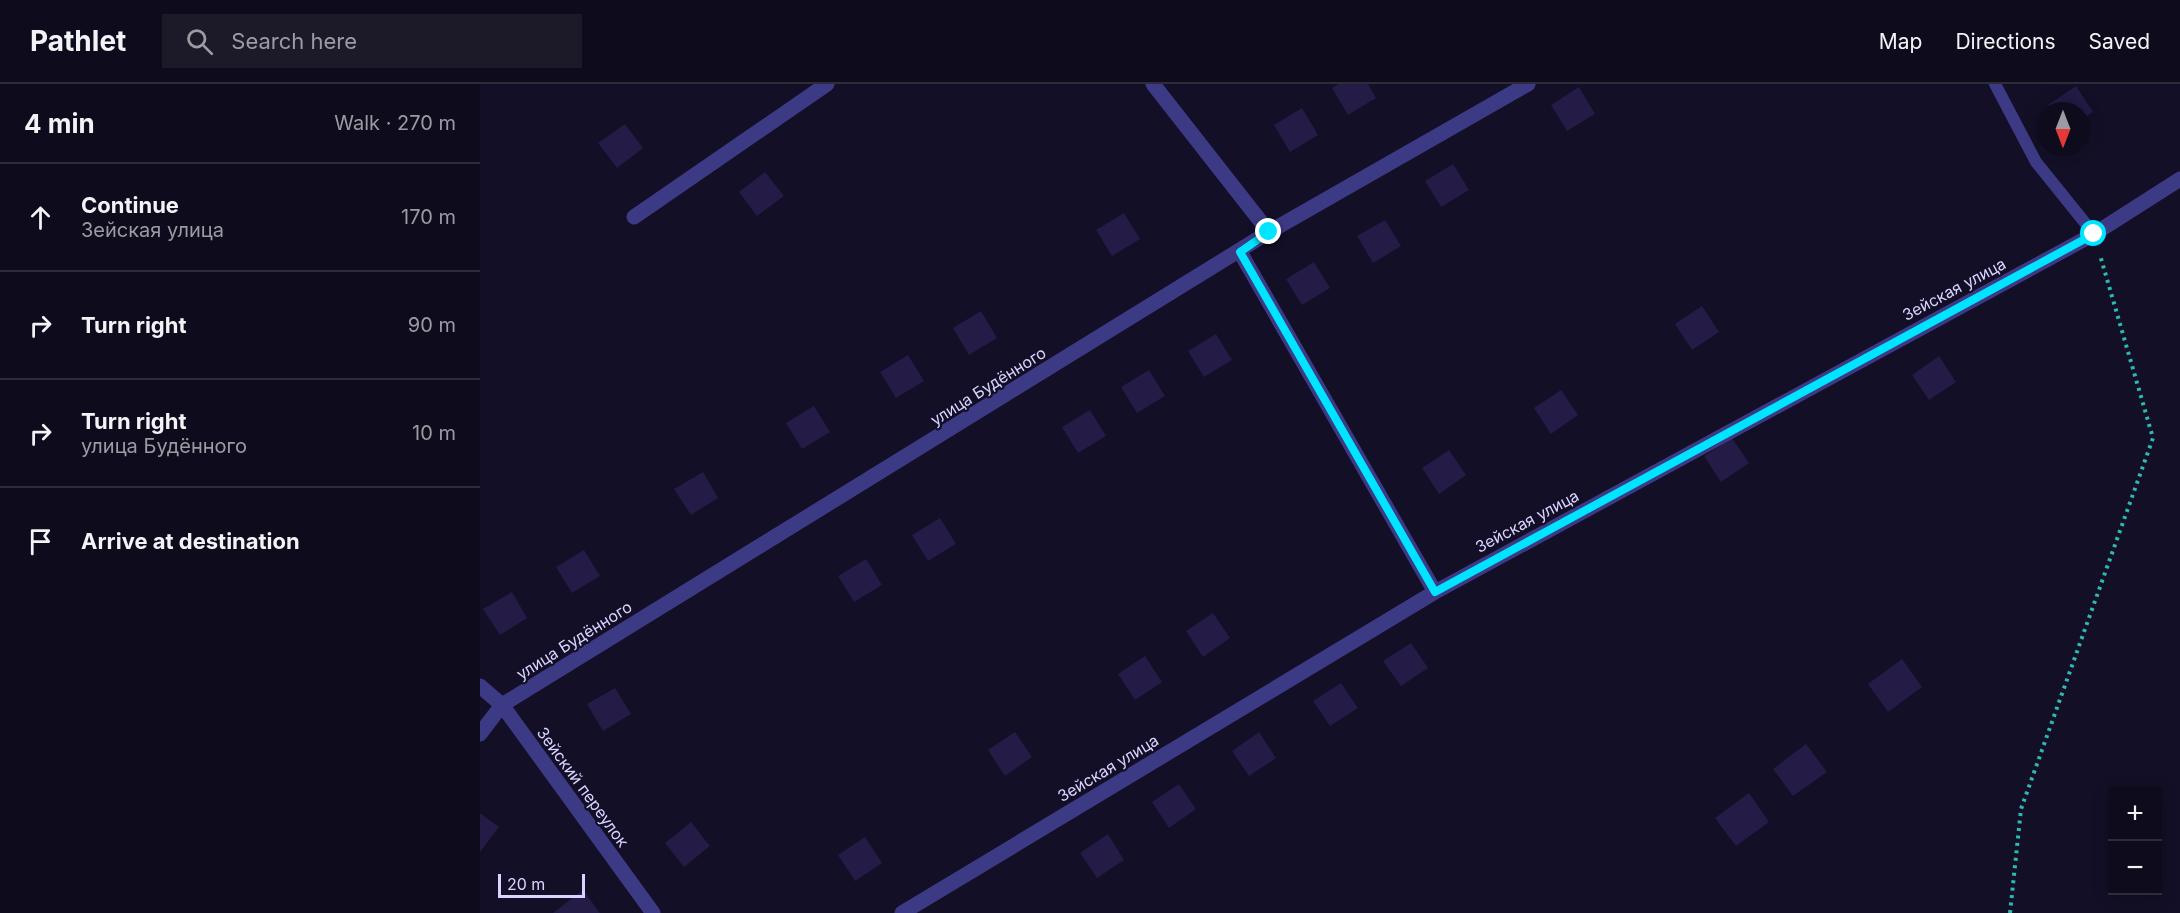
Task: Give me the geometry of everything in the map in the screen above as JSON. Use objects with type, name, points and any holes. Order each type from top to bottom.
[{"type":"street","points":[[634,217],[827,84]]},
{"type":"street","points":[[1152,84],[1269,232]]},
{"type":"street","name":"улица Будённого","points":[[480,734],[502,705],[1240,252],[1269,232],[1528,84]]},
{"type":"street","name":"Зейская улица","points":[[902,913],[1435,592],[2094,234],[2180,179]]},
{"type":"street","points":[[1240,252],[1435,592]]},
{"type":"street","name":"Зейский переулок","points":[[480,686],[502,705],[653,913]]},
{"type":"lane","points":[[1995,84],[2036,162],[2094,234]]},
{"type":"path","points":[[2010,913],[2021,809],[2153,438],[2094,234]]},
{"type":"building","points":[[1339,84],[1368,84],[1376,98],[1348,115],[1332,88]]},
{"type":"building","points":[[2076,86],[2086,102],[2052,102]]},
{"type":"building","points":[[1579,87],[1595,114],[1567,131],[1551,105]]},
{"type":"building","points":[[1302,108],[1318,135],[1290,152],[1274,125]]},
{"type":"building","points":[[625,124],[643,148],[617,168],[598,143]]},
{"type":"building","points":[[1453,164],[1469,190],[1441,207],[1425,181]]},
{"type":"building","points":[[765,172],[784,196],[757,216],[739,192]]},
{"type":"building","points":[[1124,213],[1140,239],[1112,256],[1096,230]]},
{"type":"building","points":[[1385,220],[1401,246],[1373,263],[1357,236]]},
{"type":"building","points":[[1314,262],[1330,288],[1302,305],[1286,279]]},
{"type":"building","points":[[1702,306],[1719,332],[1692,350],[1675,324]]},
{"type":"building","points":[[981,311],[997,338],[969,355],[953,328]]},
{"type":"building","points":[[1216,334],[1232,360],[1204,377],[1188,351]]},
{"type":"building","points":[[908,355],[924,381],[896,398],[880,372]]},
{"type":"building","points":[[1939,356],[1956,382],[1929,400],[1912,375]]},
{"type":"building","points":[[1149,370],[1165,396],[1137,413],[1121,387]]},
{"type":"building","points":[[1561,390],[1578,415],[1551,434],[1534,408]]},
{"type":"building","points":[[814,406],[830,432],[802,449],[786,423]]},
{"type":"building","points":[[1090,410],[1106,436],[1078,453],[1062,427]]},
{"type":"building","points":[[1732,438],[1749,463],[1721,482],[1704,456]]},
{"type":"building","points":[[1449,450],[1466,475],[1439,494],[1422,468]]},
{"type":"building","points":[[703,472],[718,498],[691,515],[674,489]]},
{"type":"building","points":[[940,518],[956,544],[928,561],[912,535]]},
{"type":"building","points":[[584,550],[600,576],[572,593],[556,567]]},
{"type":"building","points":[[866,559],[882,585],[854,602],[838,576]]},
{"type":"building","points":[[512,592],[527,618],[500,635],[483,609]]},
{"type":"building","points":[[1213,613],[1230,638],[1203,657],[1186,631]]},
{"type":"building","points":[[1411,643],[1428,668],[1401,686],[1383,661]]},
{"type":"building","points":[[1145,656],[1162,682],[1135,700],[1118,674]]},
{"type":"building","points":[[1902,659],[1922,687],[1888,712],[1868,684]]},
{"type":"building","points":[[1341,683],[1358,708],[1330,726],[1313,701]]},
{"type":"building","points":[[615,688],[631,714],[603,731],[587,704]]},
{"type":"building","points":[[1015,732],[1032,757],[1005,776],[988,750]]},
{"type":"building","points":[[1259,732],[1276,758],[1249,776],[1232,751]]},
{"type":"building","points":[[1806,744],[1827,772],[1793,796],[1773,769]]},
{"type":"building","points":[[1179,784],[1196,809],[1169,828],[1152,802]]},
{"type":"building","points":[[1749,793],[1769,822],[1736,846],[1715,818]]},
{"type":"building","points":[[480,813],[499,827],[480,852]]},
{"type":"building","points":[[691,822],[710,846],[684,867],[665,843]]},
{"type":"building","points":[[1108,834],[1124,860],[1097,878],[1080,853]]},
{"type":"building","points":[[865,837],[882,863],[855,881],[838,855]]},
{"type":"building","points":[[583,890],[600,913],[553,913]]},
{"type":"route","points":[[1269,232],[1240,252],[1435,592],[2094,234]]}]
